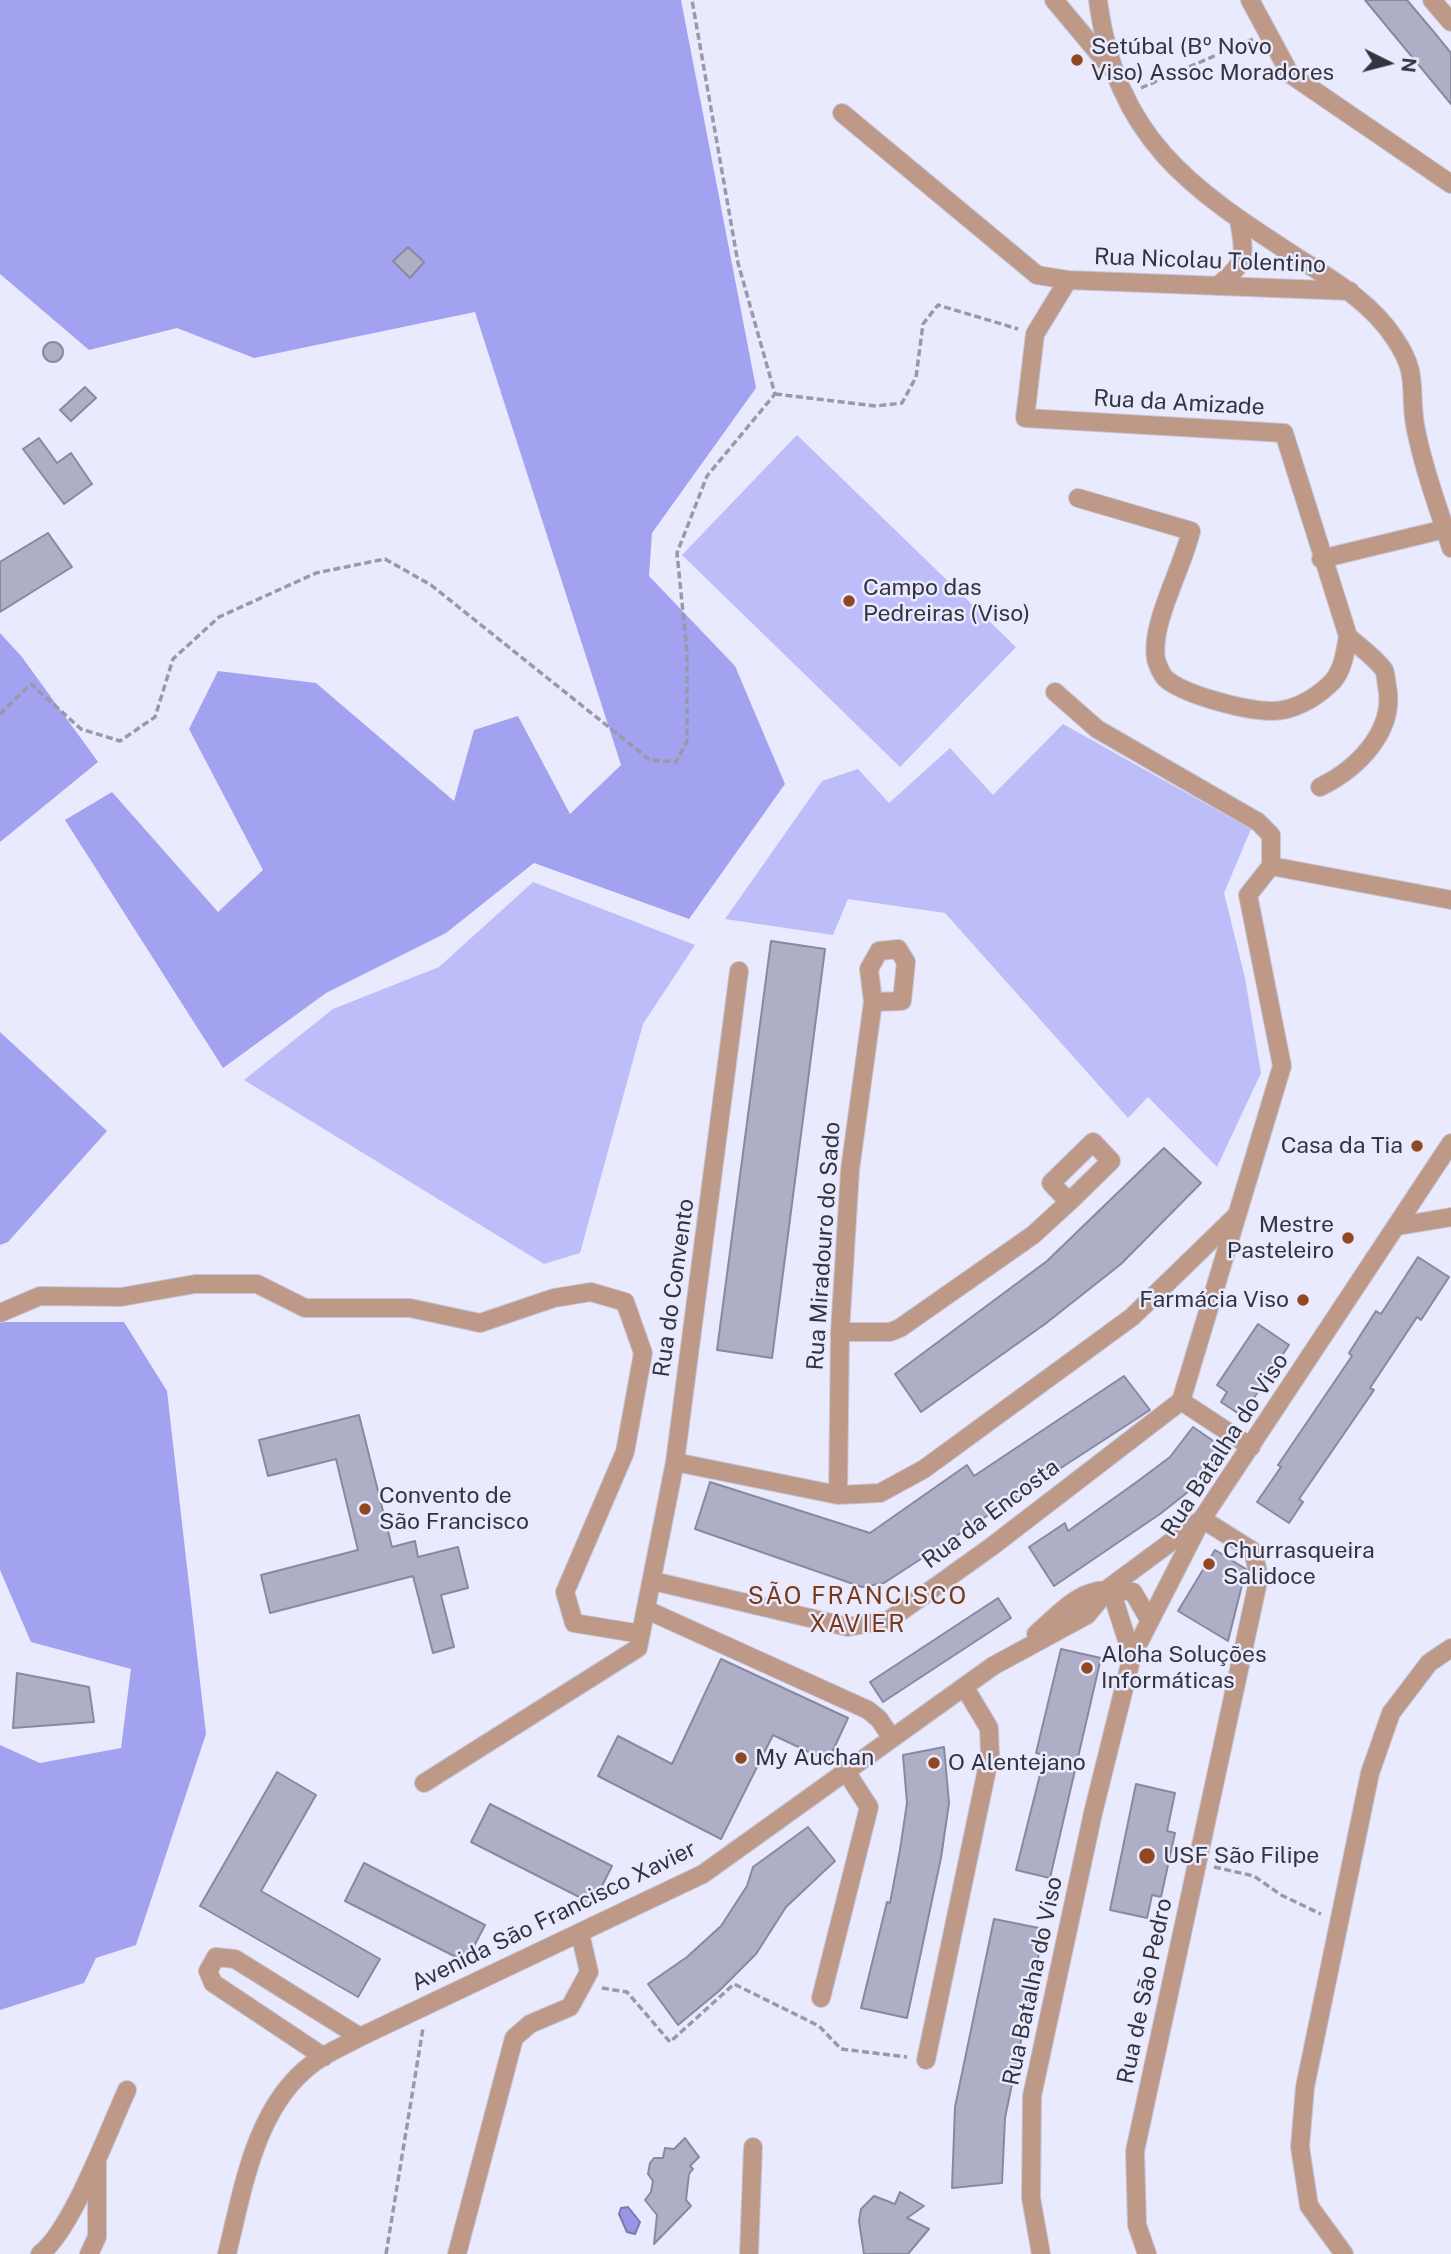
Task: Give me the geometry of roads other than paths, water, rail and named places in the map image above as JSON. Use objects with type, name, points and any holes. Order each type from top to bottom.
[{"type":"street","points":[[1054,0],[1112,69]]},
{"type":"street","points":[[1098,0],[1112,69],[1124,96],[1167,160],[1192,184],[1239,220],[1350,291],[1395,337],[1412,372],[1415,423],[1433,494],[1451,548]]},
{"type":"street","points":[[1250,0],[1290,74],[1451,184]]},
{"type":"street","points":[[1432,0],[1451,22]]},
{"type":"street","name":"Rua Nicolau Tolentino","points":[[842,113],[1037,275],[1068,280],[1350,291]]},
{"type":"street","points":[[1217,286],[1240,268],[1244,249],[1239,220]]},
{"type":"street","name":"Rua Nicolau Tolentino","points":[[1025,418],[1035,334],[1068,280]]},
{"type":"street","name":"Rua da Amizade","points":[[1025,418],[1284,433],[1321,559]]},
{"type":"street","points":[[1433,494],[1451,488]]},
{"type":"street","points":[[1077,498],[1191,531],[1185,556],[1157,629],[1156,659],[1164,677],[1183,688],[1231,705],[1272,711],[1300,705],[1331,684],[1343,662],[1348,636]]},
{"type":"street","points":[[1320,787],[1340,777],[1365,754],[1382,731],[1390,698],[1384,671],[1348,636],[1321,559],[1445,528]]},
{"type":"street","points":[[1055,692],[1097,729],[1258,822],[1271,835],[1271,866],[1248,895],[1282,1066],[1181,1401],[1251,1447]]},
{"type":"street","points":[[1271,866],[1451,900]]},
{"type":"street","name":"Rua do Convento","points":[[424,1783],[638,1648],[675,1462],[738,971]]},
{"type":"street","name":"Rua Miradouro do Sado","points":[[838,1495],[841,1332],[850,1170],[873,1002]]},
{"type":"street","name":"Rua Batalha do Viso","points":[[1041,2254],[1031,2198],[1032,2096],[1093,1813],[1132,1656],[1202,1519],[1451,1143]]},
{"type":"street","points":[[841,1332],[890,1332],[900,1328],[1033,1235],[1069,1202]]},
{"type":"street","points":[[675,1462],[838,1495],[880,1493],[924,1469],[1132,1317],[1239,1213]]},
{"type":"street","points":[[1398,1226],[1451,1217]]},
{"type":"street","points":[[0,1312],[40,1296],[121,1297],[195,1284],[257,1284],[305,1308],[410,1308],[480,1323],[554,1298],[591,1292],[625,1302],[643,1353],[625,1452],[565,1592],[574,1623],[641,1634]]},
{"type":"street","name":"Rua da Encosta","points":[[653,1581],[848,1627],[889,1620],[991,1547],[1181,1401]]},
{"type":"street","name":"Avenida São Francisco Xavier","points":[[227,2254],[249,2167],[276,2100],[312,2064],[360,2037],[703,1874],[891,1737],[1017,1650],[1079,1596],[1110,1587],[1202,1519]]},
{"type":"street","name":"Rua de São Pedro","points":[[1147,2254],[1137,2225],[1135,2151],[1259,1577],[1253,1551],[1202,1519]]},
{"type":"street","points":[[1132,1656],[1110,1587],[1133,1592],[1150,1621]]},
{"type":"street","points":[[647,1610],[868,1710],[879,1719],[891,1737]]},
{"type":"street","points":[[1344,2254],[1309,2206],[1300,2147],[1304,2087],[1370,1773],[1391,1713],[1429,1663],[1451,1648]]},
{"type":"street","points":[[926,2060],[990,1755],[989,1728],[965,1688]]},
{"type":"street","points":[[821,1998],[869,1807],[845,1770]]},
{"type":"street","points":[[457,2254],[514,2038],[530,2024],[570,2007],[589,1972],[580,1933]]},
{"type":"street","points":[[324,2057],[213,1983],[208,1971],[216,1957],[235,1959],[360,2037]]},
{"type":"street","points":[[40,2254],[53,2244],[68,2219],[127,2090]]},
{"type":"street","points":[[749,2254],[753,2147]]},
{"type":"street","points":[[89,2254],[97,2237],[97,2152]]},
{"type":"place","name":"Setúbal (Bº Novo Viso) Assoc Moradores","points":[[1077,60]]},
{"type":"place","name":"Campo das Pedreiras (Viso)","points":[[849,601]]},
{"type":"place","name":"Casa da Tia","points":[[1417,1146]]},
{"type":"place","name":"Mestre Pasteleiro","points":[[1348,1238]]},
{"type":"place","name":"Farmácia Viso","points":[[1303,1300]]},
{"type":"place","name":"Convento de São Francisco","points":[[365,1509]]},
{"type":"place","name":"Churrasqueira Salidoce","points":[[1209,1564]]},
{"type":"place","name":"Aloha Soluções Informáticas","points":[[1087,1668]]},
{"type":"place","name":"My Auchan","points":[[741,1758]]},
{"type":"place","name":"O Alentejano","points":[[934,1763]]},
{"type":"place","name":"USF São Filipe","points":[[1147,1856]]},
{"type":"district","name":"SÃO FRANCISCO XAVIER","points":[[858,1611]]}]
